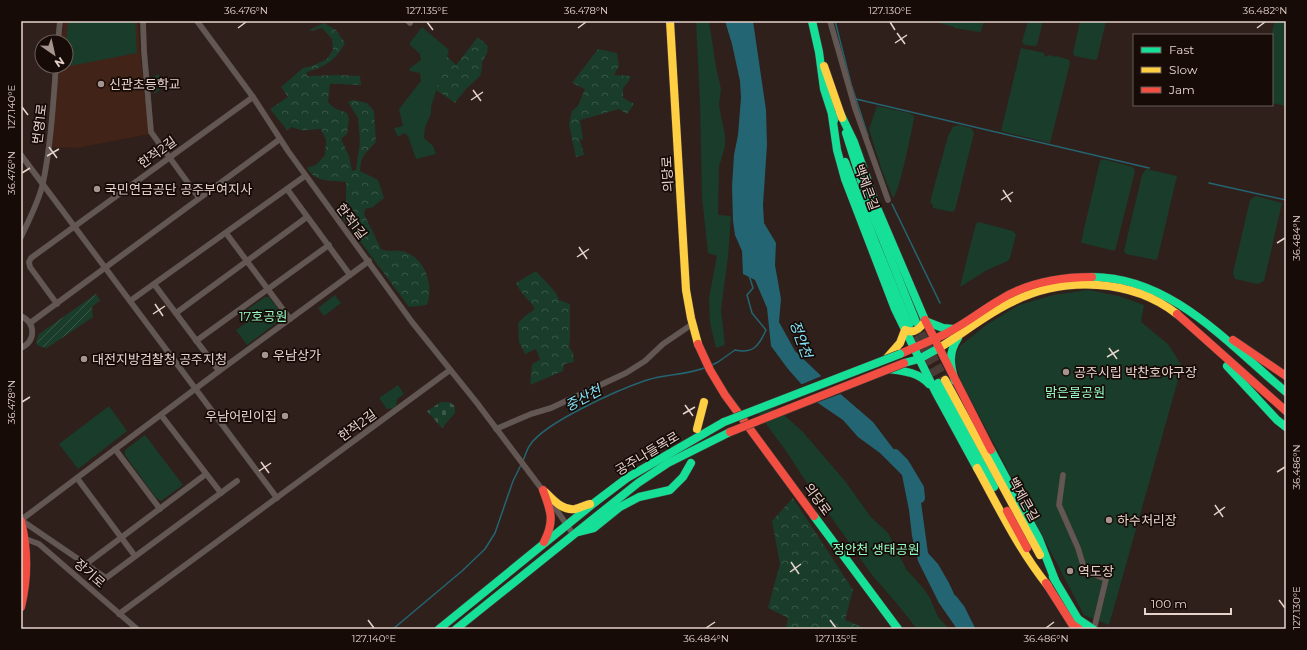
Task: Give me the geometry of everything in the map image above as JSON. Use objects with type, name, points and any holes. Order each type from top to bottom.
[{"type":"main road","name":"의당로","points":[[670,21],[683,248],[691,325],[704,359],[718,384],[898,629]]},
{"type":"main road","name":"백제큰길","points":[[812,21],[819,52],[824,89],[836,114],[846,165],[875,242],[910,326],[914,348],[919,359],[939,385],[1056,580],[1078,619],[1080,629]]},
{"type":"main road","points":[[836,114],[854,142],[880,216],[925,321],[955,381],[1039,539],[1056,580]]},
{"type":"main road","points":[[955,381],[950,368],[950,358],[958,332],[1000,299],[1023,288],[1042,282],[1062,278],[1089,276],[1128,282],[1149,288],[1193,314],[1286,376]]},
{"type":"main road","points":[[925,321],[946,330],[958,332],[1003,306],[1026,296],[1064,286],[1089,284],[1126,290],[1146,296],[1164,305],[1186,322],[1286,411]]},
{"type":"main road","points":[[1193,314],[1286,392]]},
{"type":"main road","points":[[910,326],[910,332],[915,331],[922,326],[925,321]]},
{"type":"main road","points":[[1186,322],[1277,420],[1286,426]]},
{"type":"main road","points":[[899,351],[910,326]]},
{"type":"main road","name":"공주나들목로","points":[[439,629],[627,478],[724,422],[886,359],[899,351],[914,348],[934,339],[958,332]]},
{"type":"main road","name":"공주나들목로","points":[[456,629],[638,483],[668,464],[730,432],[904,362],[919,359],[939,348],[958,332]]},
{"type":"main road","points":[[889,369],[909,372],[939,385]]},
{"type":"main road","points":[[939,385],[933,384],[934,381],[937,378],[947,375],[955,381]]},
{"type":"main road","name":"백제큰길","points":[[939,385],[1037,568],[1072,624],[1080,629]]},
{"type":"main road","points":[[697,429],[704,402]]},
{"type":"main road","points":[[573,534],[594,528],[620,507],[639,496],[670,490],[683,477],[691,464]]},
{"type":"main road","points":[[543,490],[561,506],[567,509],[575,510],[594,503]]},
{"type":"main road","points":[[541,547],[549,534],[553,521],[543,490]]},
{"type":"main road","points":[[21,520],[26,539],[26,580],[21,607]]},
{"type":"main road","points":[[1078,619],[1093,629]]},
{"type":"street","points":[[59,34],[60,21]]},
{"type":"street","points":[[143,21],[144,52],[151,132],[199,198]]},
{"type":"street","name":"한적1길","points":[[197,21],[254,97],[305,176],[369,261],[412,322],[543,490],[573,534]]},
{"type":"street","points":[[830,21],[855,108],[888,200]]},
{"type":"street","name":"번영1로","points":[[21,237],[43,184],[52,120],[55,74]]},
{"type":"street","name":"한적2길","points":[[57,304],[30,267],[29,262],[31,258],[254,97]]},
{"type":"street","points":[[30,324],[280,139]]},
{"type":"street","points":[[21,155],[277,498]]},
{"type":"street","points":[[130,301],[305,176]]},
{"type":"street","points":[[287,189],[350,275]]},
{"type":"street","points":[[176,313],[308,217]]},
{"type":"street","points":[[226,233],[290,319]]},
{"type":"street","points":[[196,340],[329,245]]},
{"type":"street","points":[[237,481],[106,578],[21,520],[219,371],[369,261]]},
{"type":"street","points":[[154,284],[219,371]]},
{"type":"street","points":[[21,316],[27,319],[32,333],[29,342],[21,348]]},
{"type":"street","points":[[496,429],[531,414],[551,408],[626,373],[645,361],[663,344],[691,325]]},
{"type":"street","name":"한적2길","points":[[119,614],[450,370]]},
{"type":"street","points":[[161,415],[221,493]]},
{"type":"street","points":[[115,449],[160,509]]},
{"type":"street","points":[[86,564],[206,474]]},
{"type":"street","points":[[1063,475],[1059,505],[1078,548],[1085,571],[1106,579],[1093,629]]},
{"type":"street","points":[[76,478],[135,556]]},
{"type":"street","name":"장기로","points":[[26,539],[39,544],[136,629]]},
{"type":"shaded area","name":"신관초등학교","points":[[64,21],[138,21],[149,134],[77,148],[51,147],[58,74],[74,74],[74,34],[62,34]]},
{"type":"green space","points":[[68,21],[135,21],[137,53],[74,65],[74,34],[67,34]]},
{"type":"green space","points":[[696,21],[709,21],[721,89],[719,106],[725,136],[725,146],[719,167],[718,215],[731,216],[728,257],[721,310],[725,345],[716,348],[710,323],[709,298],[717,256],[708,253],[702,197],[700,102]]},
{"type":"green space","points":[[932,21],[984,21],[981,31],[979,32],[954,28],[953,26]]},
{"type":"green space","points":[[1028,21],[1043,21],[1037,45],[1035,46],[1025,45],[1022,42]]},
{"type":"green space","points":[[1080,21],[1106,21],[1097,59],[1095,60],[1075,56],[1073,53]]},
{"type":"green space","points":[[1275,21],[1286,21],[1286,106],[1273,103],[1273,34],[1271,34]]},
{"type":"green space","points":[[324,23],[336,30],[345,43],[334,58],[325,65],[307,72],[307,76],[360,76],[361,85],[330,84],[328,102],[334,108],[347,113],[349,119],[347,134],[341,139],[349,156],[352,171],[356,170],[360,142],[358,118],[348,102],[353,100],[367,103],[374,111],[376,142],[363,158],[360,171],[378,180],[384,198],[373,207],[365,209],[364,214],[381,249],[387,251],[405,252],[418,261],[423,267],[429,282],[429,298],[427,305],[409,307],[340,214],[346,210],[353,217],[356,214],[346,201],[346,182],[324,180],[315,176],[307,168],[316,165],[325,155],[326,140],[321,129],[303,130],[292,127],[287,130],[270,109],[288,97],[281,87],[303,68],[312,66],[327,59],[333,50],[332,39],[322,28],[311,31],[309,30]]},
{"type":"green space","points":[[422,27],[449,50],[431,107],[431,113],[425,128],[424,138],[433,146],[436,154],[416,159],[408,136],[404,133],[398,137],[394,128],[403,126],[399,109],[421,81],[420,73],[410,71],[409,69],[421,60],[420,54],[409,44]]},
{"type":"green space","points":[[478,37],[488,46],[487,53],[482,62],[480,76],[466,89],[455,103],[436,90],[447,56],[456,65]]},
{"type":"green space","points":[[1021,48],[1044,53],[1045,57],[1049,55],[1057,56],[1069,60],[1070,63],[1050,143],[1001,131]]},
{"type":"green space","points":[[598,49],[617,53],[619,66],[614,75],[631,76],[623,88],[623,98],[634,104],[627,114],[619,109],[580,120],[583,139],[580,140],[584,155],[576,157],[569,125],[572,111],[578,106],[585,89],[572,83]]},
{"type":"green space","points":[[158,74],[166,85],[154,94],[152,78]]},
{"type":"green space","points":[[877,106],[909,113],[914,116],[902,174],[896,194],[893,198],[882,171],[869,129]]},
{"type":"green space","points":[[959,125],[971,128],[974,133],[955,210],[952,212],[933,208],[933,205],[930,202],[948,136],[953,127]]},
{"type":"green space","points":[[1103,159],[1133,167],[1135,171],[1115,251],[1081,242],[1100,161]]},
{"type":"green space","points":[[1146,169],[1177,176],[1156,260],[1126,254],[1124,251],[1142,175]]},
{"type":"green space","points":[[1256,196],[1282,203],[1264,281],[1258,284],[1235,279],[1233,273],[1250,200]]},
{"type":"green space","points":[[979,222],[1013,231],[1016,235],[1010,258],[1008,261],[987,270],[960,287],[975,227]]},
{"type":"green space","points":[[536,271],[556,293],[559,300],[570,304],[569,347],[573,353],[574,362],[564,364],[563,371],[530,385],[532,364],[540,360],[536,349],[525,354],[519,342],[518,323],[535,309],[516,283]]},
{"type":"green space","name":"맑은물공원","points":[[1088,290],[1119,296],[1144,305],[1141,322],[1168,344],[1182,366],[1109,625],[1084,615],[961,381],[954,359],[960,346],[986,325],[1019,305],[1053,295]]},
{"type":"green space","points":[[96,294],[100,300],[92,307],[93,317],[47,348],[38,346],[36,342],[39,334]]},
{"type":"green space","points":[[335,295],[341,303],[324,316],[318,308]]},
{"type":"green space","name":"17호공원","points":[[265,297],[269,297],[282,314],[280,320],[247,345],[236,330],[246,323],[240,315]]},
{"type":"green space","points":[[398,385],[404,394],[397,399],[396,406],[387,409],[379,398]]},
{"type":"green space","points":[[441,402],[449,402],[455,406],[455,413],[442,428],[427,411]]},
{"type":"green space","points":[[109,406],[127,431],[78,469],[59,444]]},
{"type":"green space","name":"정안천 생태공원","points":[[771,409],[776,410],[785,416],[802,431],[845,481],[871,517],[888,533],[906,569],[924,589],[930,598],[938,617],[949,629],[917,629],[872,575],[758,413]]},
{"type":"green space","points":[[145,435],[183,485],[161,501],[156,498],[125,455],[125,450]]},
{"type":"green space","points":[[793,498],[853,590],[845,620],[867,629],[786,629],[788,618],[768,608],[780,564],[772,521]]},
{"type":"water","points":[[725,21],[753,21],[766,110],[767,145],[763,205],[764,223],[776,243],[775,265],[781,299],[779,322],[795,351],[837,391],[873,422],[904,463],[919,488],[928,553],[938,564],[949,583],[970,629],[957,629],[939,603],[918,561],[912,536],[909,510],[902,475],[880,453],[858,437],[843,420],[818,403],[788,369],[771,346],[767,308],[755,280],[743,274],[742,251],[735,235],[733,221],[732,186],[734,155],[738,135],[741,98],[740,81],[732,44]]},
{"type":"pier","points":[[824,375],[843,393],[816,403],[800,385]]},
{"type":"waterway","points":[[835,21],[851,84],[868,136]]},
{"type":"waterway","points":[[856,99],[1149,168]]},
{"type":"waterway","points":[[1209,183],[1286,200]]},
{"type":"waterway","points":[[892,204],[940,303]]},
{"type":"waterway","name":"중산천","points":[[712,365],[735,350],[746,351],[755,348],[766,330],[752,313],[747,295],[753,288],[749,275]]},
{"type":"waterway","name":"중산천","points":[[523,461],[529,447],[538,436],[551,426],[584,407],[647,380],[692,372],[707,367]]},
{"type":"waterway","name":"정안천","points":[[895,454],[904,463],[919,488],[920,498]]},
{"type":"waterway","name":"중산천","points":[[393,629],[462,571],[485,549],[495,533],[513,481],[521,465]]},
{"type":"waterway","name":"정안천","points":[[953,600],[960,609],[970,629]]},
{"type":"tunnel","points":[[916,322],[945,380]]},
{"type":"tunnel","points":[[909,326],[938,383]]},
{"type":"traffic: fast","points":[[812,21],[819,52],[824,89],[834,120]]},
{"type":"traffic: fast","points":[[840,113],[854,142],[878,210],[925,320]]},
{"type":"traffic: fast","points":[[832,115],[837,150],[845,179],[895,309],[935,391],[977,468]]},
{"type":"traffic: fast","points":[[846,133],[869,205],[916,322]]},
{"type":"traffic: fast","points":[[845,162],[875,242],[909,325]]},
{"type":"traffic: fast","points":[[1092,277],[1121,280],[1148,288],[1174,301],[1221,335],[1286,392]]},
{"type":"traffic: fast","points":[[925,321],[943,328],[954,329]]},
{"type":"traffic: fast","points":[[955,381],[952,370],[951,354],[958,338]]},
{"type":"traffic: fast","points":[[904,363],[919,359],[939,348]]},
{"type":"traffic: fast","points":[[724,422],[900,354]]},
{"type":"traffic: fast","points":[[1227,366],[1277,420],[1286,427]]},
{"type":"traffic: fast","points":[[889,369],[905,371],[920,377],[929,384]]},
{"type":"traffic: fast","points":[[938,383],[994,487]]},
{"type":"traffic: fast","points":[[439,629],[627,478],[724,422]]},
{"type":"traffic: fast","points":[[456,629],[638,483],[668,463],[730,432]]},
{"type":"traffic: fast","points":[[991,450],[1039,539],[1055,580]]},
{"type":"traffic: fast","points":[[578,532],[594,528],[620,507],[639,497],[670,490],[683,477],[691,463]]},
{"type":"traffic: fast","points":[[814,516],[898,629]]},
{"type":"traffic: fast","points":[[1053,577],[1078,619],[1081,629]]},
{"type":"traffic: fast","points":[[1078,619],[1093,629]]},
{"type":"traffic: slow","points":[[670,21],[686,290],[698,344]]},
{"type":"traffic: slow","points":[[824,66],[842,118]]},
{"type":"traffic: slow","points":[[939,348],[1004,306],[1034,293],[1055,288],[1076,285],[1098,285],[1119,288],[1140,294],[1159,302],[1177,314]]},
{"type":"traffic: slow","points":[[886,359],[900,343],[905,330],[914,331],[925,321]]},
{"type":"traffic: slow","points":[[945,380],[1040,555]]},
{"type":"traffic: slow","points":[[697,429],[704,402]]},
{"type":"traffic: slow","points":[[977,468],[1001,513],[1028,558],[1048,586]]},
{"type":"traffic: slow","points":[[545,492],[558,504],[566,508],[575,509],[590,504]]},
{"type":"traffic: jam","points":[[934,339],[967,322],[998,301],[1031,285],[1067,278],[1092,277]]},
{"type":"traffic: jam","points":[[1177,314],[1286,411]]},
{"type":"traffic: jam","points":[[925,320],[991,450]]},
{"type":"traffic: jam","points":[[900,354],[934,339]]},
{"type":"traffic: jam","points":[[1233,340],[1286,376]]},
{"type":"traffic: jam","points":[[698,344],[710,370],[725,395],[814,516]]},
{"type":"traffic: jam","points":[[730,432],[904,363]]},
{"type":"traffic: jam","points":[[543,490],[551,516],[550,528],[544,542]]},
{"type":"traffic: jam","points":[[1007,511],[1027,548]]},
{"type":"traffic: jam","points":[[21,521],[26,553],[26,575],[21,607]]},
{"type":"traffic: jam","points":[[1046,583],[1072,624],[1079,629]]},
{"type":"place","name":"신관초등학교","points":[[101,84]]},
{"type":"place","name":"국민연금공단 공주부여지사","points":[[97,189]]},
{"type":"place","name":"우남상가","points":[[265,355]]},
{"type":"place","name":"대전지방검찰청 공주지청","points":[[84,359]]},
{"type":"place","name":"공주시립 박찬호야구장","points":[[1066,372]]},
{"type":"place","name":"우남어린이집","points":[[285,416]]},
{"type":"place","name":"하수처리장","points":[[1109,520]]},
{"type":"place","name":"역도장","points":[[1070,571]]}]
